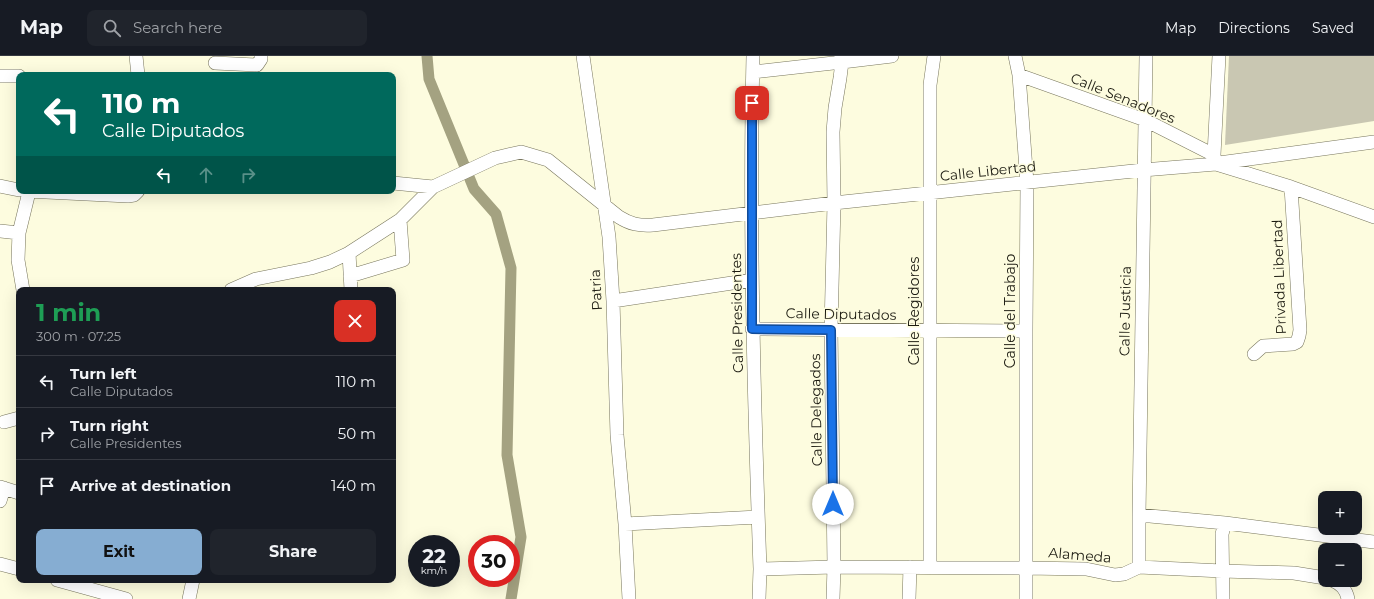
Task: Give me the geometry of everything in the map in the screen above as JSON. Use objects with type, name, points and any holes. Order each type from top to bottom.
[{"type":"street","points":[[136,56],[138,72]]},
{"type":"street","points":[[215,63],[257,65],[262,56]]},
{"type":"street","name":"Patria","points":[[583,56],[609,237],[613,301],[617,435],[626,524],[629,599]]},
{"type":"street","name":"Calle Presidentes","points":[[753,56],[752,329],[760,569],[758,599]]},
{"type":"street","points":[[753,72],[841,59],[892,56]]},
{"type":"street","name":"Calle Regidores","points":[[930,567],[930,85],[934,56]]},
{"type":"street","name":"Calle del Trabajo","points":[[1015,56],[1027,183],[1026,599]]},
{"type":"street","name":"Calle Justicia","points":[[1139,567],[1138,515],[1146,56]]},
{"type":"street","points":[[1219,56],[1215,160],[1374,142]]},
{"type":"street","name":"Calle Delegados","points":[[833,599],[834,567],[831,330],[834,203],[833,132],[841,59]]},
{"type":"street","name":"Calle Senadores","points":[[1018,75],[1145,120],[1215,160]]},
{"type":"street","points":[[0,76],[16,76]]},
{"type":"street","name":"Calle Libertad","points":[[433,187],[508,154],[521,152],[548,160],[627,222],[639,226],[752,214],[834,203],[1143,170],[1215,160],[1374,217]]},
{"type":"street","points":[[396,183],[433,187]]},
{"type":"street","points":[[0,186],[16,189]]},
{"type":"street","points":[[238,287],[256,279],[311,268],[330,262],[349,253],[400,220],[433,187]]},
{"type":"street","name":"Privada Libertad","points":[[1254,354],[1264,346],[1293,344],[1297,342],[1299,336],[1299,310],[1291,187]]},
{"type":"street","points":[[22,287],[18,260],[19,233],[25,194]]},
{"type":"street","points":[[87,194],[128,196],[132,194]]},
{"type":"street","points":[[350,276],[403,260],[400,220]]},
{"type":"street","points":[[0,231],[19,233]]},
{"type":"street","points":[[349,253],[351,287]]},
{"type":"street","points":[[613,301],[752,280]]},
{"type":"street","name":"Calle Diputados","points":[[752,329],[1026,331]]},
{"type":"street","points":[[4,422],[16,419]]},
{"type":"street","points":[[1,492],[16,493]]},
{"type":"street","points":[[1138,515],[1225,523],[1374,542]]},
{"type":"street","points":[[626,524],[758,517]]},
{"type":"street","points":[[1223,599],[1222,534],[1225,523]]},
{"type":"street","points":[[0,564],[16,568]]},
{"type":"street","name":"Alameda","points":[[760,569],[834,567],[1026,568],[1086,570],[1115,575],[1124,574],[1139,567],[1294,573],[1318,577]]},
{"type":"street","points":[[910,567],[910,599]]},
{"type":"street","points":[[68,583],[126,599]]},
{"type":"street","points":[[189,599],[192,583]]},
{"type":"street","points":[[1344,587],[1348,599]]},
{"type":"shaded area","points":[[1229,56],[1374,56],[1374,121],[1225,145]]},
{"type":"waterway","points":[[427,56],[429,79],[474,189],[496,214],[511,268],[507,455],[521,537],[511,599]]},
{"type":"route","points":[[752,103],[752,329],[831,330],[833,504]]}]
